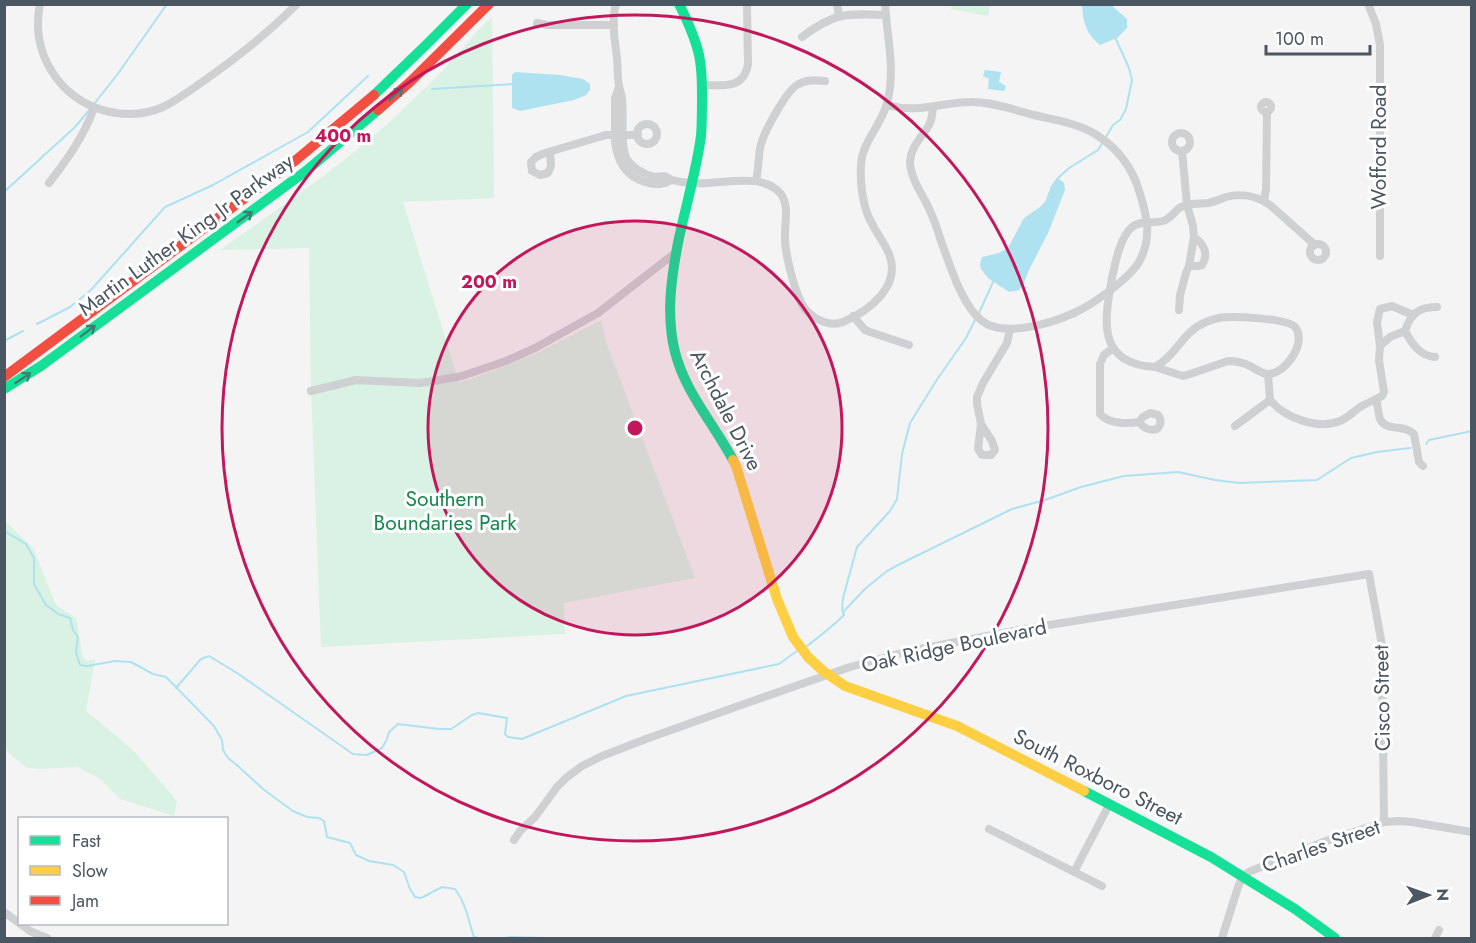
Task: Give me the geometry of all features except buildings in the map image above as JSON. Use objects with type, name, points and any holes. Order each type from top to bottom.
[{"type":"street","points":[[40,4],[38,35],[45,60],[51,70],[68,91],[94,108],[129,114],[163,107],[192,89],[271,29],[297,4]]},
{"type":"street","name":"Martin Luther King Jr Parkway","points":[[4,377],[311,147],[415,57],[467,4]]},
{"type":"street","name":"Martin Luther King Jr Parkway","points":[[4,389],[40,366],[306,171],[410,82],[489,4]]},
{"type":"street","points":[[616,4],[614,12],[615,45],[622,96],[619,135],[626,157],[632,166],[654,177],[666,176],[671,180],[707,184],[756,181],[772,186],[786,204],[785,245],[796,292],[802,306],[812,316],[824,322],[836,324],[871,305],[882,295],[889,284],[891,272],[890,256],[866,210],[861,178],[861,161],[865,147],[886,105],[892,74],[885,4]]},
{"type":"street","name":"Archdale Drive","points":[[679,4],[696,44],[702,66],[702,85],[700,138],[671,274],[669,308],[673,345],[680,370],[688,387],[736,466],[777,599],[793,637],[808,657],[829,675]]},
{"type":"street","points":[[702,85],[729,85],[736,83],[746,73],[747,4]]},
{"type":"street","points":[[837,4],[839,16]]},
{"type":"street","name":"Wofford Road","points":[[1368,4],[1380,45],[1380,256]]},
{"type":"street","points":[[801,37],[818,25],[839,16],[886,15]]},
{"type":"street","points":[[537,23],[614,25]]},
{"type":"street","points":[[756,181],[760,146],[789,92],[805,81],[825,81]]},
{"type":"street","points":[[886,105],[908,109],[985,103],[1067,123],[1093,133],[1112,146],[1130,167],[1139,189],[1148,222],[1148,238],[1141,259],[1131,272],[1082,309],[1036,326],[1002,328],[987,324],[975,315],[952,272],[930,210],[911,171],[911,156],[918,140],[930,123],[933,108]]},
{"type":"street","points":[[49,183],[76,145],[94,108]]},
{"type":"street","points":[[1264,201],[1267,112]]},
{"type":"street","points":[[550,152],[606,135],[638,135]]},
{"type":"street","points":[[1179,310],[1194,237],[1187,205],[1182,151]]},
{"type":"street","points":[[1155,368],[1168,359],[1188,333],[1204,323],[1220,318],[1288,322],[1298,330],[1299,334],[1298,346],[1286,365],[1281,370],[1268,374],[1232,361],[1183,376],[1134,365],[1113,348],[1106,319],[1110,289],[1121,243],[1133,226],[1142,222],[1162,221],[1169,218],[1180,207],[1187,205],[1235,195],[1250,196],[1264,201],[1315,245]]},
{"type":"street","points":[[1189,266],[1202,265],[1206,257],[1202,244],[1194,237]]},
{"type":"street","points":[[311,391],[356,380],[419,383],[434,381],[462,376],[506,361],[535,348],[598,313],[675,253]]},
{"type":"street","points":[[1268,374],[1270,400],[1276,407],[1297,418],[1318,423],[1341,421],[1360,407],[1382,396],[1384,392],[1377,322],[1380,309],[1392,306],[1413,315]]},
{"type":"street","points":[[1435,357],[1422,354],[1406,331],[1413,315],[1420,309],[1437,307]]},
{"type":"street","points":[[853,316],[865,330],[909,345]]},
{"type":"street","points":[[981,424],[977,404],[979,390],[1007,343],[1010,329]]},
{"type":"street","points":[[1380,346],[1390,337],[1406,331]]},
{"type":"street","points":[[1113,348],[1104,355],[1100,364],[1100,414],[1103,418],[1115,422],[1139,422]]},
{"type":"street","points":[[1376,399],[1383,424],[1407,429],[1414,434],[1419,462],[1423,466]]},
{"type":"street","points":[[1235,426],[1270,400]]},
{"type":"street","name":"Oak Ridge Boulevard","points":[[514,840],[566,778],[582,766],[602,756],[744,704],[880,658],[1024,629],[1369,574]]},
{"type":"street","name":"Cisco Street","points":[[1369,574],[1382,645],[1384,822]]},
{"type":"street","name":"South Roxboro Street","points":[[829,675],[855,690],[957,726],[1109,805],[1243,875],[1335,939]]},
{"type":"street","points":[[1074,872],[1109,805]]},
{"type":"street","name":"Charles Street","points":[[1243,875],[1301,851],[1384,822],[1412,822],[1472,832]]},
{"type":"street","points":[[989,829],[1102,886]]},
{"type":"street","points":[[1222,939],[1243,875]]},
{"type":"street","points":[[4,912],[18,922]]},
{"type":"street","points":[[22,925],[47,939]]},
{"type":"street","points":[[1435,939],[1439,930]]},
{"type":"green space","points":[[952,4],[990,5],[988,16],[951,9]]},
{"type":"green space","name":"Southern Boundaries Park","points":[[492,17],[494,198],[403,202],[459,382],[533,355],[601,320],[606,342],[695,578],[564,603],[565,634],[321,647],[311,388],[309,248],[220,250],[354,152],[435,78]]},
{"type":"green space","points":[[5,521],[33,548],[56,605],[76,618],[83,658],[88,661],[95,659],[86,711],[133,750],[177,801],[174,816],[120,799],[100,779],[78,767],[27,768],[5,747]]},
{"type":"water","points":[[1082,5],[1111,5],[1127,19],[1127,28],[1117,38],[1100,45],[1086,27]]},
{"type":"water","points":[[985,70],[1001,72],[999,82],[1006,86],[1004,91],[988,89],[989,79],[983,76]]},
{"type":"water","points":[[515,72],[583,79],[590,84],[590,90],[586,95],[574,100],[520,111],[512,108],[512,75]]},
{"type":"water","points":[[1056,179],[1064,183],[1065,190],[1048,233],[1023,285],[1019,290],[1009,292],[988,278],[981,269],[982,257],[1008,248],[1024,218],[1045,202]]},
{"type":"waterway","points":[[94,104],[167,4]]},
{"type":"waterway","points":[[1106,137],[1126,109],[1132,80],[1115,37]]},
{"type":"waterway","points":[[37,324],[70,307],[90,291],[165,207],[213,185],[308,132],[368,76]]},
{"type":"waterway","points":[[432,89],[513,84]]},
{"type":"waterway","points":[[4,192],[75,127],[91,108]]},
{"type":"waterway","points":[[1057,179],[1069,168],[1098,150],[1103,142]]},
{"type":"waterway","points":[[979,313],[994,280]]},
{"type":"waterway","points":[[844,615],[843,598],[857,547],[890,511],[897,499],[902,454],[910,423],[966,338],[976,318]]},
{"type":"waterway","points":[[4,341],[23,331]]},
{"type":"waterway","points":[[1426,444],[1429,440],[1472,431]]},
{"type":"waterway","points":[[807,646],[844,615],[843,612],[866,588],[887,571],[1012,509],[1124,476],[1178,472],[1239,483],[1317,480],[1351,458],[1410,448]]},
{"type":"waterway","points":[[4,531],[26,544],[34,558],[34,584],[46,605],[58,614],[70,618],[73,630],[78,637],[76,652],[80,665],[115,661],[131,662],[153,674],[166,677],[214,726],[228,758],[263,789],[293,811],[324,821],[327,837],[350,843],[356,855],[369,861],[393,865],[404,872],[415,897],[421,898],[442,887],[455,889],[464,906],[474,937],[478,938]]},
{"type":"waterway","points":[[176,688],[201,659],[209,656],[353,754],[367,755],[382,748],[389,732],[398,724],[451,729],[478,713],[507,718],[505,734],[508,737],[522,739],[626,696],[779,664],[797,651]]},
{"type":"waterway","points":[[507,938],[542,938]]},
{"type":"traffic: fast","points":[[374,95],[467,4]]},
{"type":"traffic: fast","points":[[679,4],[688,22],[699,55],[702,75],[702,116],[699,150],[673,270],[670,298],[672,338],[686,381],[733,460]]},
{"type":"traffic: fast","points":[[4,389],[41,366],[306,171],[378,110]]},
{"type":"traffic: fast","points":[[1084,791],[1211,857],[1295,909],[1335,938]]},
{"type":"traffic: slow","points":[[733,460],[777,599],[793,637],[808,657],[845,686],[957,726],[1084,791]]},
{"type":"traffic: jam","points":[[378,110],[410,82],[489,4]]},
{"type":"traffic: jam","points":[[4,377],[296,160],[374,95]]}]
